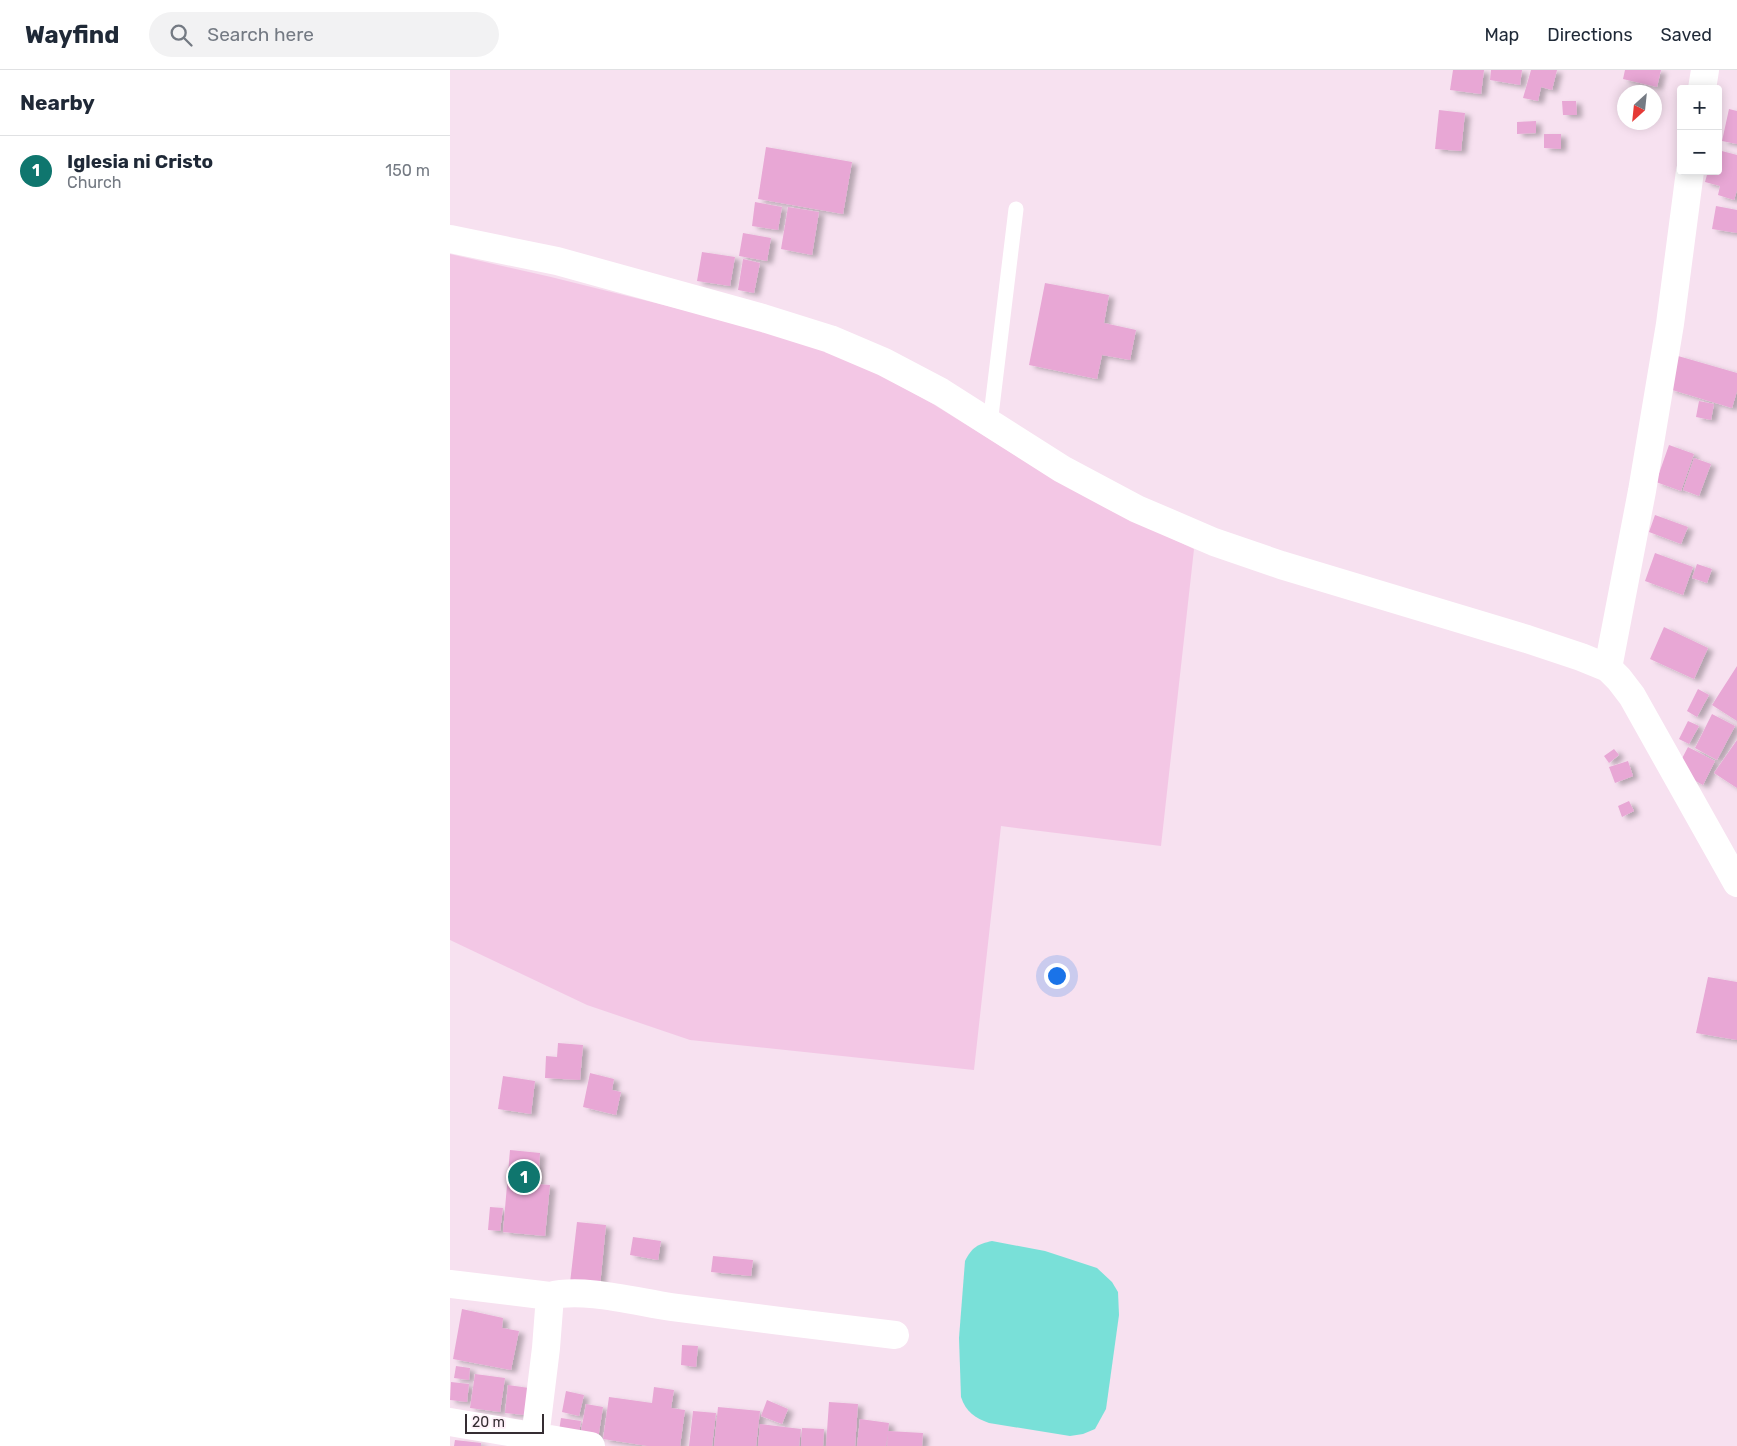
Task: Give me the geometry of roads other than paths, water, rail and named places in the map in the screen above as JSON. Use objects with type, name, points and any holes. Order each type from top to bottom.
[{"type":"street","points":[[1702,85],[1704,70]]},
{"type":"street","points":[[1608,668],[1642,491],[1668,334],[1689,175]]},
{"type":"street","points":[[450,239],[557,261],[763,318],[830,339],[884,362],[941,392],[1062,470],[1137,509],[1214,542],[1281,565],[1527,639],[1608,668],[1632,696],[1736,879]]},
{"type":"street","points":[[450,1284],[550,1296],[562,1293],[584,1294],[768,1320],[895,1335]]},
{"type":"street","points":[[535,1442],[550,1296]]},
{"type":"street","points":[[450,1422],[535,1442],[591,1446]]},
{"type":"lane","points":[[990,424],[1016,209]]},
{"type":"place","name":"Iglesia ni Cristo","points":[[524,1177]]}]
